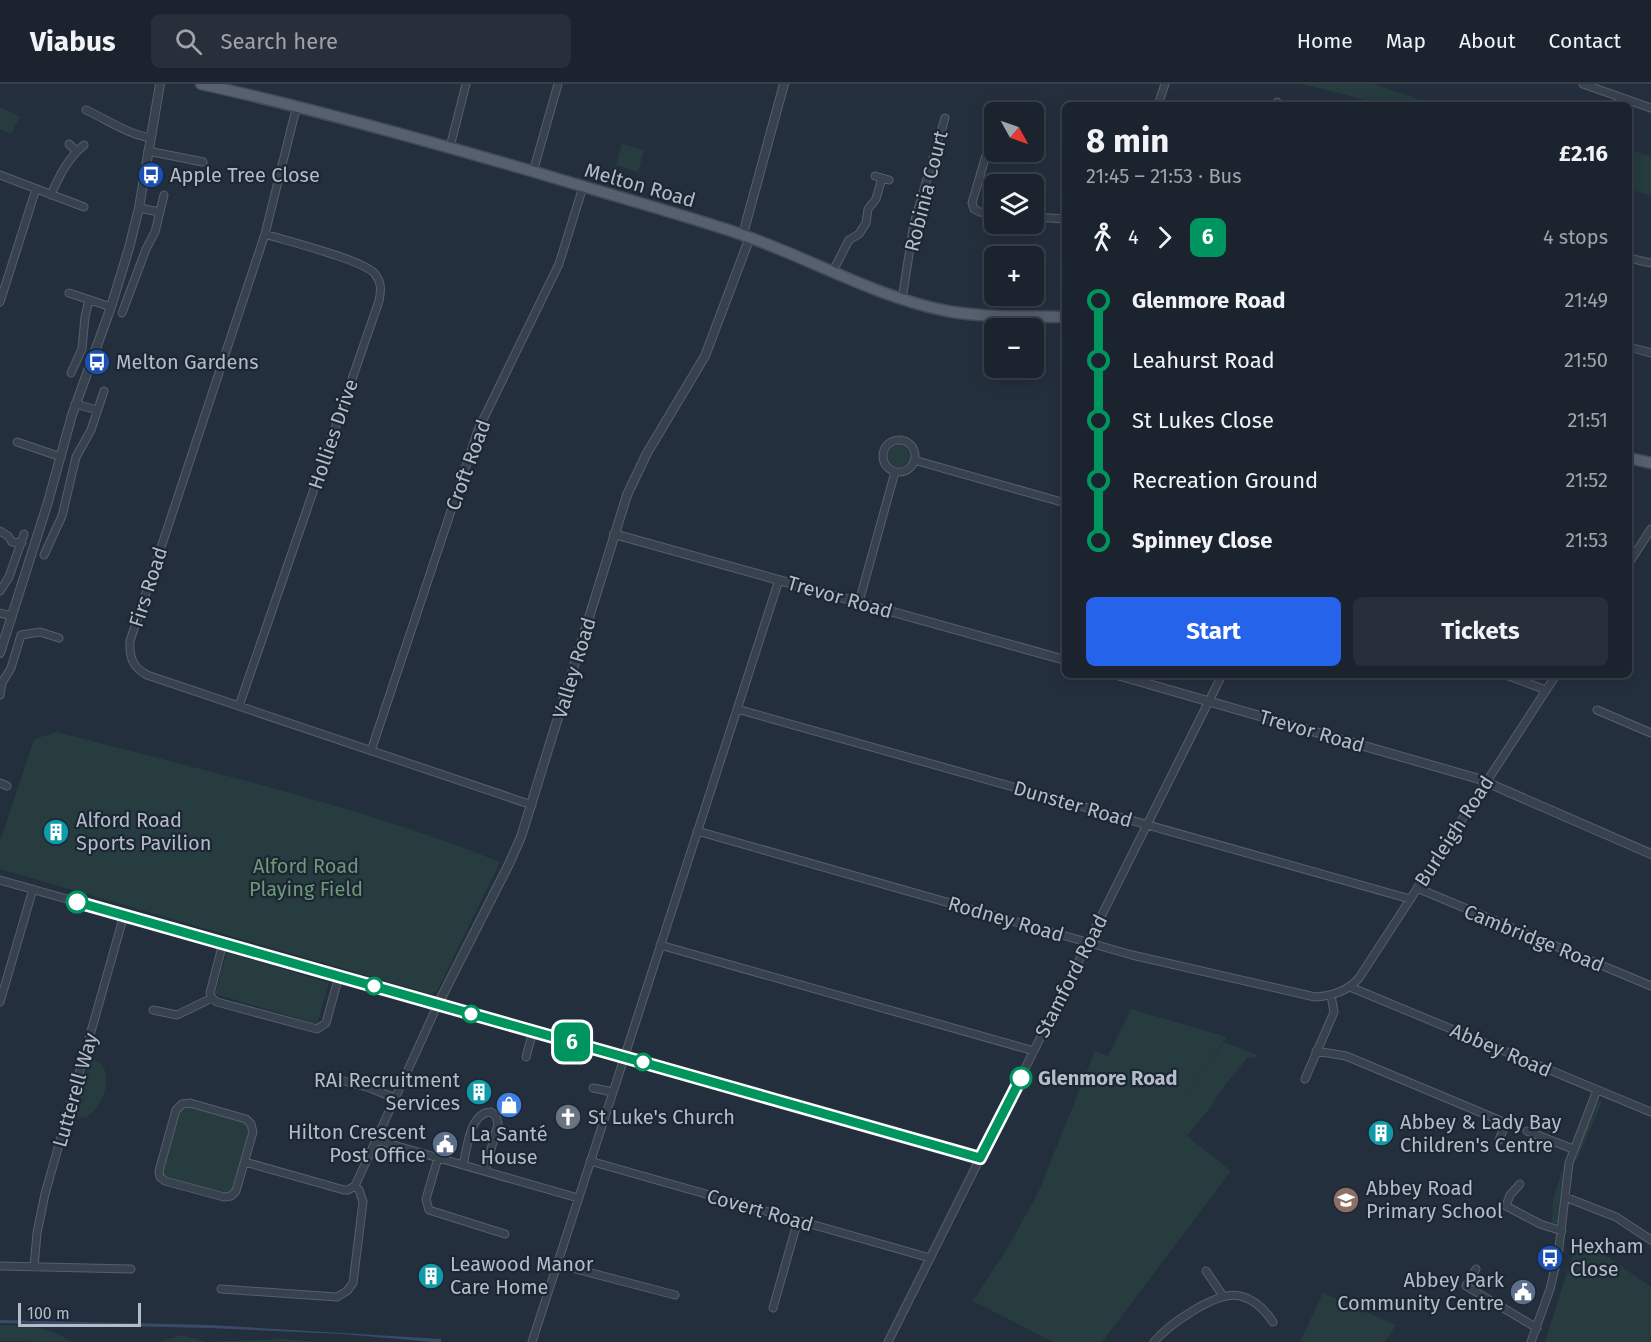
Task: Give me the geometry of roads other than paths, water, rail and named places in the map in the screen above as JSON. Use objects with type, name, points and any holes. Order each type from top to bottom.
[{"type":"main road","name":"Melton Road","points":[[201,84],[297,105],[450,147],[746,236],[902,299],[946,311],[974,315],[1062,316]]},
{"type":"main road","points":[[1632,459],[1651,463]]},
{"type":"street","points":[[0,653],[61,457],[75,404],[111,307],[129,248],[160,84]]},
{"type":"street","points":[[450,147],[466,84]]},
{"type":"street","points":[[533,172],[558,84]]},
{"type":"street","name":"Valley Road","points":[[355,1186],[438,1004],[510,864],[532,805],[627,495],[647,453],[705,356],[746,236],[784,84]]},
{"type":"street","points":[[1159,102],[1165,84]]},
{"type":"street","points":[[1583,84],[1651,108]]},
{"type":"street","name":"Firs Road","points":[[297,105],[265,234],[130,641],[129,650],[135,666],[147,675],[532,805]]},
{"type":"street","points":[[86,110],[113,122],[129,133],[151,138]]},
{"type":"street","name":"Robinia Court","points":[[902,299],[914,223],[945,118]]},
{"type":"street","points":[[69,144],[76,151]]},
{"type":"street","points":[[51,195],[60,173],[76,151],[84,145]]},
{"type":"street","points":[[148,151],[203,162]]},
{"type":"street","points":[[984,162],[972,203],[974,209],[984,213]]},
{"type":"street","points":[[0,175],[84,207]]},
{"type":"street","points":[[833,271],[849,240],[859,234],[866,223],[868,209],[876,199],[882,178]]},
{"type":"street","name":"Croft Road","points":[[371,751],[478,430],[559,264],[583,187]]},
{"type":"street","points":[[0,302],[36,189]]},
{"type":"street","points":[[122,313],[146,249],[155,232],[164,195]]},
{"type":"street","points":[[138,208],[160,212]]},
{"type":"street","points":[[1044,218],[1062,219]]},
{"type":"street","name":"Hollies Drive","points":[[239,706],[382,290],[378,278],[364,265],[265,234]]},
{"type":"street","points":[[1632,259],[1651,263]]},
{"type":"street","points":[[69,293],[111,307]]},
{"type":"street","points":[[71,373],[82,349],[89,300]]},
{"type":"street","points":[[1632,348],[1651,352]]},
{"type":"street","points":[[44,555],[62,516],[76,457],[91,430],[104,391]]},
{"type":"street","points":[[75,404],[97,410]]},
{"type":"street","points":[[898,440],[907,443],[914,450],[914,460],[905,471],[895,472],[890,470],[884,462],[883,452],[889,444],[898,440]]},
{"type":"street","points":[[17,442],[61,457]]},
{"type":"street","points":[[914,460],[1062,502]]},
{"type":"street","points":[[859,602],[895,472]]},
{"type":"street","points":[[1632,558],[1651,529]]},
{"type":"street","points":[[0,531],[12,542],[21,543]]},
{"type":"street","points":[[0,591],[9,577],[24,534]]},
{"type":"street","name":"Trevor Road","points":[[614,534],[1062,659]]},
{"type":"street","points":[[532,1342],[779,580]]},
{"type":"street","points":[[0,613],[12,616]]},
{"type":"street","points":[[0,696],[2,683],[11,668],[21,635],[40,632],[59,638]]},
{"type":"street","name":"Trevor Road","points":[[1128,678],[1486,782],[1651,854]]},
{"type":"street","name":"Stamford Road","points":[[888,1342],[1221,678]]},
{"type":"street","points":[[1514,678],[1546,690]]},
{"type":"street","name":"Burleigh Road","points":[[1350,987],[1359,978],[1554,678]]},
{"type":"street","name":"Dunster Road","points":[[737,709],[1410,899]]},
{"type":"street","points":[[1597,710],[1651,733]]},
{"type":"street","name":"Rodney Road","points":[[697,831],[1132,955],[1315,997],[1331,995],[1350,987]]},
{"type":"street","points":[[0,880],[980,1158]]},
{"type":"street","name":"Cambridge Road","points":[[1417,888],[1651,986]]},
{"type":"street","points":[[0,1002],[33,889]]},
{"type":"street","name":"Lutterell Way","points":[[34,1267],[37,1233],[45,1194],[124,915]]},
{"type":"street","points":[[224,943],[210,993],[217,1002],[316,1029],[326,1023],[339,976]]},
{"type":"street","points":[[660,945],[1034,1051]]},
{"type":"street","name":"Abbey Road","points":[[1350,987],[1651,1112]]},
{"type":"street","points":[[1305,1080],[1334,1012],[1331,995]]},
{"type":"street","points":[[153,1010],[177,1015],[212,998]]},
{"type":"street","points":[[526,1057],[533,1031]]},
{"type":"street","points":[[1316,1052],[1346,1056],[1506,1123],[1499,1140]]},
{"type":"street","points":[[344,1081],[395,1098]]},
{"type":"street","points":[[593,1088],[612,1092]]},
{"type":"street","points":[[1531,1342],[1550,1289],[1562,1231],[1567,1173],[1573,1149],[1597,1090]]},
{"type":"street","points":[[190,1103],[246,1119],[251,1124],[253,1132],[244,1162],[236,1191],[231,1196],[224,1197],[165,1181],[160,1177],[159,1171],[176,1110],[182,1104],[190,1103]]},
{"type":"street","points":[[463,1165],[477,1118],[483,1113],[491,1112],[498,1120],[498,1124],[485,1171]]},
{"type":"street","points":[[1527,1131],[1573,1149]]},
{"type":"street","points":[[376,1140],[578,1198]]},
{"type":"street","points":[[438,1158],[426,1199],[429,1210],[505,1234]]},
{"type":"street","name":"Covert Road","points":[[590,1161],[930,1258]]},
{"type":"street","points":[[221,1289],[337,1297],[353,1283],[363,1202],[359,1190],[355,1186],[344,1190],[244,1162]]},
{"type":"street","points":[[1520,1184],[1510,1195],[1506,1206],[1540,1224],[1562,1231]]},
{"type":"street","points":[[1565,1197],[1616,1217],[1651,1240]]},
{"type":"street","points":[[773,1308],[798,1220]]},
{"type":"street","points":[[556,1264],[675,1295]]},
{"type":"street","points":[[0,1266],[131,1269]]},
{"type":"street","points":[[1476,1269],[1466,1286],[1537,1328]]},
{"type":"street","points":[[1206,1271],[1223,1296]]},
{"type":"street","points":[[1154,1342],[1179,1319],[1223,1296],[1239,1295],[1254,1302],[1273,1322]]},
{"type":"water","points":[[0,1320],[210,1325],[441,1339],[441,1342],[343,1334],[0,1323]]},
{"type":"place","name":"Apple Tree Close","points":[[151,175]]},
{"type":"place","name":"Melton Gardens","points":[[97,362]]},
{"type":"place","name":"Alford Road Sports Pavilion","points":[[56,832]]},
{"type":"place","name":"Glenmore Road","points":[[1021,1078]]},
{"type":"place","name":"RAI Recruitment Services","points":[[479,1092]]},
{"type":"place","name":"La Santé House","points":[[509,1105]]},
{"type":"place","name":"St Luke's Church","points":[[568,1117]]},
{"type":"place","name":"Abbey & Lady Bay Children's Centre","points":[[1381,1133]]},
{"type":"place","name":"Hilton Crescent Post Office","points":[[445,1144]]},
{"type":"place","name":"Abbey Road Primary School","points":[[1346,1200]]},
{"type":"place","name":"Hexham Close","points":[[1550,1258]]},
{"type":"place","name":"Leawood Manor Care Home","points":[[431,1276]]},
{"type":"place","name":"Abbey Park Community Centre","points":[[1523,1292]]},
{"type":"park label","name":"Alford Road Playing Field","points":[[306,878]]}]
